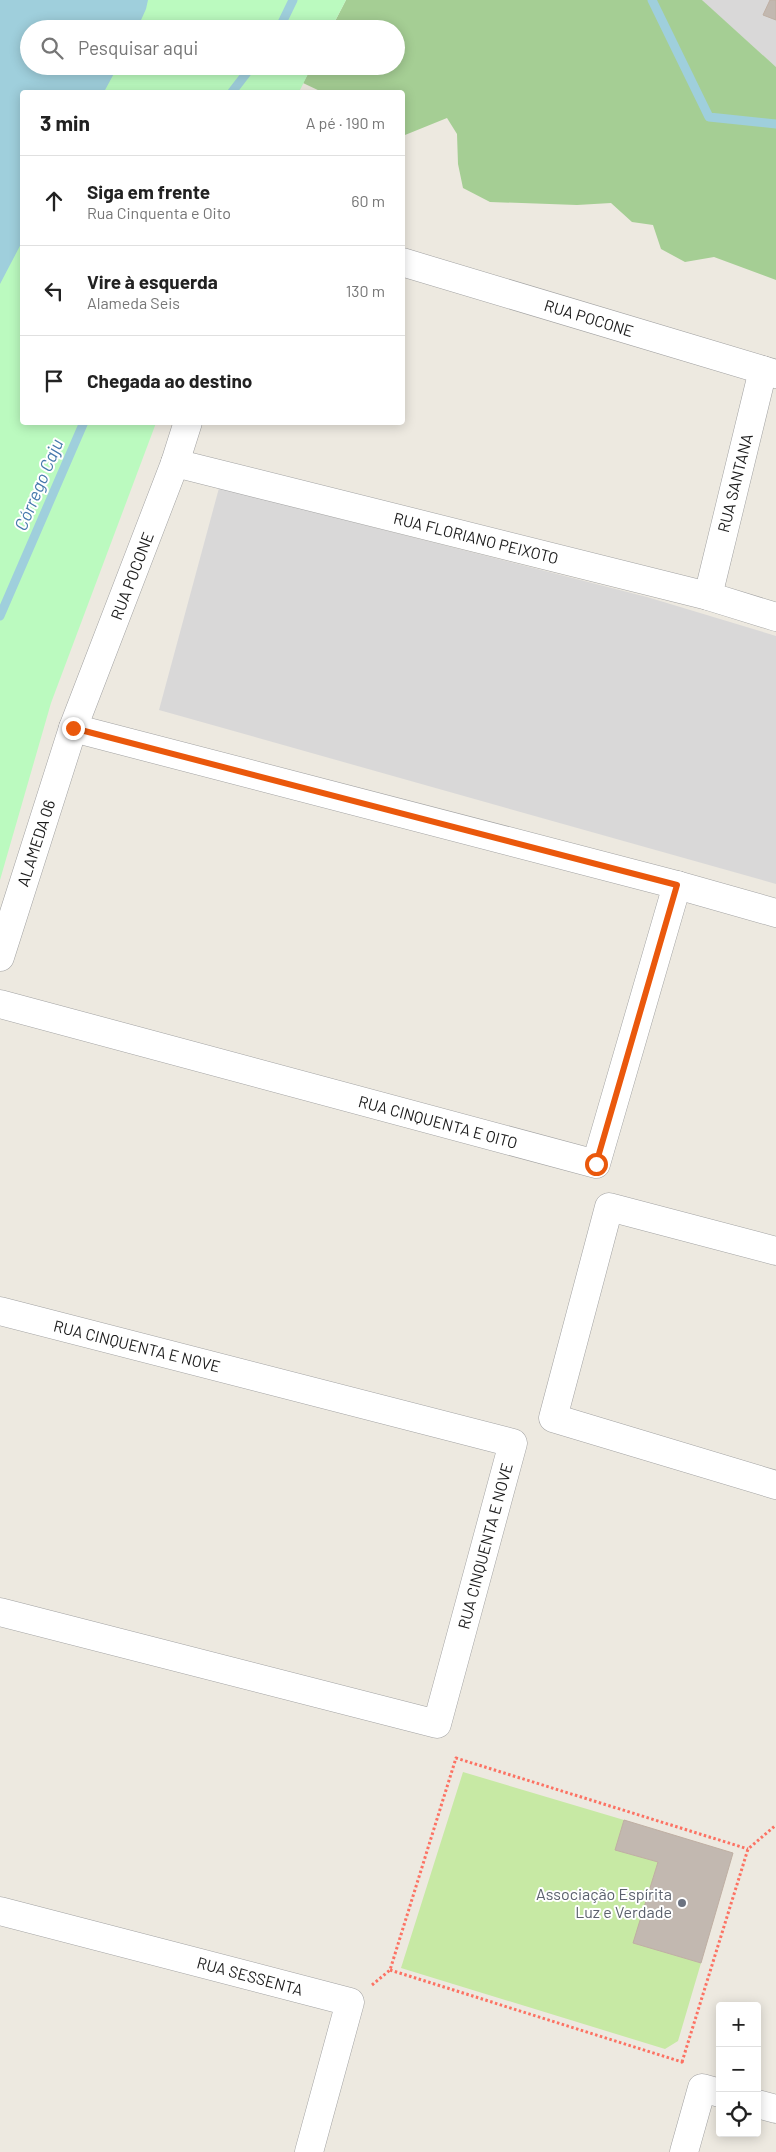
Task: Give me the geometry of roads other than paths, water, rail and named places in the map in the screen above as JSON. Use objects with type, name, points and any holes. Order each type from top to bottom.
[{"type":"street","name":"RUA POCONE","points":[[405,263],[769,372]]},
{"type":"street","name":"RUA SANTANA","points":[[708,596],[769,372]]},
{"type":"street","name":"RUA POCONE","points":[[73,728],[175,463],[187,425]]},
{"type":"street","name":"RUA FLORIANO PEIXOTO","points":[[175,463],[708,596],[776,617]]},
{"type":"street","points":[[73,728],[677,885],[776,913]]},
{"type":"street","name":"ALAMEDA 06","points":[[0,957],[73,728]]},
{"type":"street","name":"RUA CINQUENTA E OITO","points":[[0,1004],[596,1164],[677,885]]},
{"type":"street","points":[[776,1251],[610,1207],[553,1418],[776,1485]]},
{"type":"street","name":"RUA CINQUENTA E NOVE","points":[[0,1311],[513,1443],[437,1724],[0,1612]]},
{"type":"street","name":"RUA SESSENTA","points":[[0,1911],[350,2002],[309,2152]]},
{"type":"street","points":[[684,2152],[711,2091]]},
{"type":"street","points":[[761,2105],[776,2109]]},
{"type":"water","points":[[0,0],[148,0],[141,20],[20,20],[20,75],[113,75],[105,90],[20,90],[20,246],[0,284]]},
{"type":"waterway","name":"Córrego Caju","points":[[283,20],[293,0]]},
{"type":"waterway","points":[[652,0],[709,117],[776,124]]},
{"type":"waterway","name":"Córrego Caju","points":[[234,90],[245,75]]},
{"type":"waterway","name":"Córrego Caju","points":[[0,616],[83,425]]},
{"type":"place","name":"Associação Espírita Luz e Verdade","points":[[682,1903]]}]
